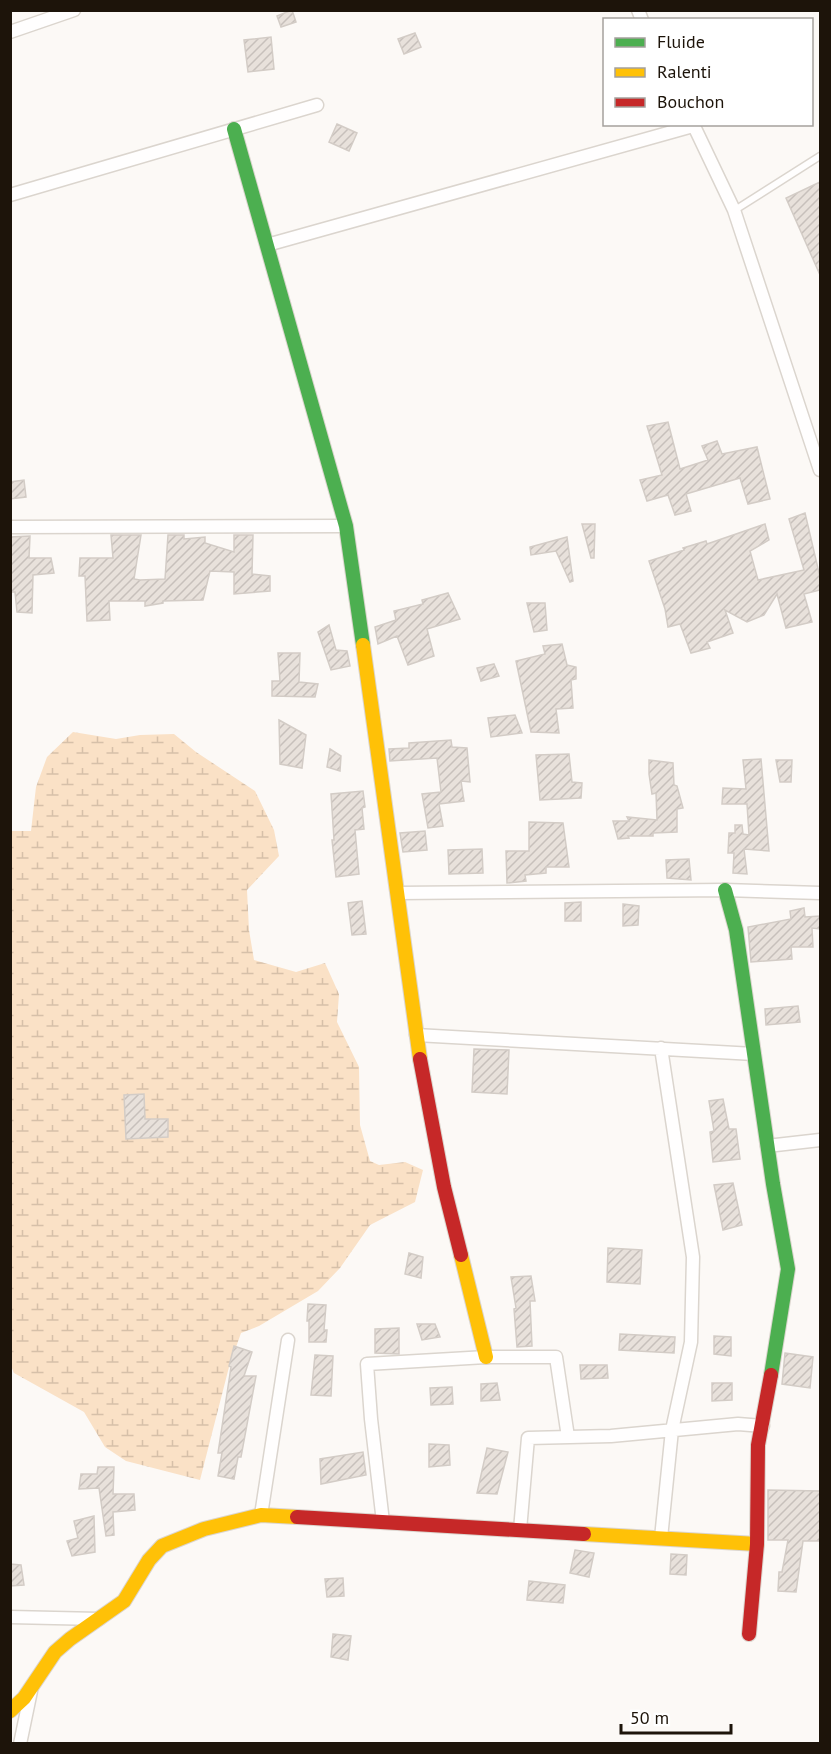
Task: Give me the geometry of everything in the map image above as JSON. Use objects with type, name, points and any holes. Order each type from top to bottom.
[{"type":"street","points":[[10,32],[74,10]]},
{"type":"street","points":[[10,195],[318,105]]},
{"type":"street","points":[[267,245],[689,126]]},
{"type":"street","points":[[693,126],[734,210],[820,470]]},
{"type":"street","points":[[234,129],[346,525],[399,893],[416,1035],[444,1187],[486,1357]]},
{"type":"street","points":[[10,527],[346,525]]},
{"type":"street","points":[[399,893],[725,890],[820,893]]},
{"type":"street","points":[[725,890],[736,930],[767,1146],[788,1269],[758,1445],[757,1544],[749,1634]]},
{"type":"street","points":[[416,1035],[754,1054]]},
{"type":"street","points":[[661,1048],[693,1257],[691,1342],[672,1430],[661,1538]]},
{"type":"street","points":[[767,1146],[820,1140]]},
{"type":"street","points":[[261,1515],[288,1340]]},
{"type":"street","points":[[383,1522],[370,1419],[367,1364],[486,1357],[556,1356],[568,1437]]},
{"type":"street","points":[[520,1530],[528,1438],[611,1436],[738,1424],[763,1426]]},
{"type":"street","points":[[10,1711],[20,1704],[52,1654],[67,1640],[120,1606],[132,1592],[148,1560],[163,1545],[198,1532],[261,1515],[757,1544]]},
{"type":"street","points":[[10,1617],[100,1619]]},
{"type":"street","points":[[20,1743],[32,1686]]},
{"type":"lane","points":[[734,210],[820,156]]},
{"type":"green space","points":[[73,732],[116,739],[140,735],[174,734],[196,752],[255,791],[274,830],[279,856],[247,890],[249,930],[254,960],[296,972],[325,963],[339,994],[337,1022],[359,1067],[360,1125],[370,1161],[379,1165],[405,1162],[423,1170],[415,1202],[370,1225],[340,1268],[318,1291],[259,1326],[241,1333],[229,1367],[200,1480],[126,1461],[105,1447],[84,1412],[14,1373],[11,1366],[10,831],[31,831],[36,787],[47,757]]},
{"type":"building","points":[[292,10],[296,22],[281,27],[277,16]]},
{"type":"building","points":[[415,33],[421,47],[404,54],[398,39]]},
{"type":"building","points":[[271,37],[274,69],[248,72],[244,40]]},
{"type":"building","points":[[337,124],[357,133],[349,151],[329,142]]},
{"type":"building","points":[[820,182],[820,275],[786,198]]},
{"type":"building","points":[[668,422],[680,469],[708,460],[702,446],[717,441],[722,454],[757,447],[770,499],[748,504],[740,478],[686,494],[691,511],[675,515],[668,495],[647,501],[640,480],[662,475],[647,426]]},
{"type":"building","points":[[24,480],[26,497],[10,499],[10,482]]},
{"type":"building","points":[[805,513],[820,577],[820,590],[804,594],[812,622],[786,628],[777,594],[764,615],[747,622],[725,610],[733,633],[707,642],[710,648],[691,653],[680,624],[668,627],[665,609],[649,561],[684,550],[683,548],[706,541],[707,544],[765,524],[769,540],[750,551],[758,580],[804,570],[789,519]]},
{"type":"building","points":[[582,524],[595,524],[594,558],[591,558]]},
{"type":"building","points":[[111,535],[141,535],[134,579],[140,580],[165,579],[168,535],[184,535],[184,539],[205,537],[205,543],[234,552],[234,535],[253,535],[252,574],[270,576],[270,591],[234,594],[234,572],[210,571],[203,600],[163,601],[163,603],[145,606],[145,601],[109,601],[110,620],[87,621],[85,576],[79,576],[80,558],[113,558]]},
{"type":"building","points":[[30,536],[29,558],[51,558],[54,573],[33,575],[32,613],[17,612],[15,592],[10,592],[10,537]]},
{"type":"building","points":[[567,537],[573,581],[570,582],[556,551],[531,555],[530,547]]},
{"type":"building","points":[[448,593],[460,619],[427,629],[434,656],[408,665],[397,636],[378,644],[375,627],[396,620],[394,611],[423,604],[422,600]]},
{"type":"building","points":[[527,603],[545,603],[547,630],[534,632]]},
{"type":"building","points":[[329,625],[336,650],[347,651],[350,666],[331,670],[318,632]]},
{"type":"building","points":[[562,644],[567,665],[576,667],[576,679],[571,680],[573,708],[556,709],[559,733],[531,732],[516,661],[545,654],[543,646]]},
{"type":"building","points":[[278,653],[300,653],[299,682],[318,684],[315,697],[272,696],[272,681],[280,681]]},
{"type":"building","points":[[494,664],[499,676],[481,681],[477,668]]},
{"type":"building","points":[[515,715],[522,733],[491,737],[488,718]]},
{"type":"building","points":[[279,720],[306,735],[302,768],[280,764]]},
{"type":"building","points":[[451,740],[452,747],[467,748],[470,782],[461,781],[464,801],[439,804],[443,826],[428,828],[422,794],[441,792],[437,758],[390,761],[389,749],[409,748],[409,743]]},
{"type":"building","points":[[330,749],[341,756],[340,771],[327,767]]},
{"type":"building","points":[[569,754],[572,782],[582,783],[581,798],[540,800],[536,755]]},
{"type":"building","points":[[761,759],[769,851],[744,849],[747,874],[733,873],[734,853],[728,853],[729,833],[735,833],[735,825],[742,825],[743,834],[749,835],[747,804],[722,804],[723,788],[746,789],[743,760]]},
{"type":"building","points":[[649,760],[673,763],[674,785],[677,786],[683,808],[677,809],[677,832],[653,833],[653,836],[628,836],[629,838],[618,839],[613,821],[629,821],[627,817],[657,820],[656,793],[652,794]]},
{"type":"building","points":[[776,760],[792,760],[791,782],[780,782]]},
{"type":"building","points":[[363,791],[364,829],[355,830],[359,874],[336,877],[331,794]]},
{"type":"building","points":[[529,822],[563,823],[569,867],[546,867],[546,873],[525,875],[526,881],[507,883],[506,851],[529,851]]},
{"type":"building","points":[[425,831],[427,850],[403,852],[400,833]]},
{"type":"building","points":[[482,849],[483,873],[449,874],[448,850]]},
{"type":"building","points":[[689,859],[691,880],[667,878],[666,860]]},
{"type":"building","points":[[362,901],[366,934],[352,935],[348,903]]},
{"type":"building","points":[[581,902],[581,921],[565,921],[565,903]]},
{"type":"building","points":[[623,904],[639,906],[638,925],[623,926]]},
{"type":"building","points":[[804,908],[805,917],[820,916],[820,929],[812,928],[813,947],[791,947],[792,959],[751,962],[748,927],[791,919],[790,911]]},
{"type":"building","points":[[798,1006],[800,1022],[766,1025],[765,1009]]},
{"type":"building","points":[[474,1049],[509,1050],[507,1094],[472,1092]]},
{"type":"building","points":[[144,1094],[145,1119],[168,1119],[168,1137],[126,1139],[124,1095]]},
{"type":"building","points":[[723,1099],[729,1129],[736,1129],[740,1159],[713,1162],[710,1132],[714,1131],[709,1101]]},
{"type":"building","points":[[733,1183],[742,1225],[723,1230],[714,1185]]},
{"type":"building","points":[[608,1248],[642,1250],[640,1284],[607,1282]]},
{"type":"building","points":[[409,1253],[423,1257],[421,1278],[405,1274]]},
{"type":"building","points":[[531,1276],[535,1301],[530,1301],[532,1346],[517,1347],[514,1309],[516,1308],[511,1277]]},
{"type":"building","points":[[308,1304],[326,1305],[324,1330],[327,1330],[326,1342],[309,1342]]},
{"type":"building","points":[[417,1324],[435,1324],[440,1337],[422,1340]]},
{"type":"building","points":[[399,1328],[399,1354],[375,1353],[375,1329]]},
{"type":"building","points":[[620,1334],[675,1337],[674,1353],[619,1350]]},
{"type":"building","points":[[714,1336],[731,1337],[731,1356],[714,1354]]},
{"type":"building","points":[[234,1346],[252,1352],[244,1376],[256,1376],[241,1457],[238,1457],[234,1479],[218,1476],[222,1453],[218,1453],[231,1367],[229,1366]]},
{"type":"building","points":[[785,1353],[813,1357],[810,1388],[782,1384]]},
{"type":"building","points":[[315,1355],[333,1356],[331,1396],[311,1395]]},
{"type":"building","points":[[580,1365],[607,1365],[608,1378],[581,1379]]},
{"type":"building","points":[[497,1383],[500,1400],[481,1401],[481,1384]]},
{"type":"building","points":[[712,1383],[732,1383],[732,1400],[712,1401]]},
{"type":"building","points":[[452,1387],[453,1404],[431,1405],[430,1388]]},
{"type":"building","points":[[429,1444],[449,1445],[450,1465],[429,1467]]},
{"type":"building","points":[[487,1448],[508,1452],[497,1494],[477,1493]]},
{"type":"building","points":[[363,1452],[366,1475],[321,1484],[320,1459]]},
{"type":"building","points":[[98,1467],[114,1467],[113,1494],[134,1494],[135,1510],[113,1512],[114,1535],[106,1536],[99,1488],[79,1489],[81,1474],[97,1474]]},
{"type":"building","points":[[768,1490],[820,1491],[820,1541],[803,1541],[796,1592],[778,1591],[779,1572],[782,1572],[788,1540],[768,1540]]},
{"type":"building","points":[[94,1516],[95,1552],[72,1556],[67,1541],[78,1538],[74,1521]]},
{"type":"building","points":[[575,1550],[594,1553],[589,1577],[570,1573]]},
{"type":"building","points":[[671,1554],[687,1555],[686,1575],[670,1574]]},
{"type":"building","points":[[10,1564],[21,1565],[24,1585],[10,1586]]},
{"type":"building","points":[[343,1578],[344,1596],[327,1597],[325,1579]]},
{"type":"building","points":[[529,1581],[565,1585],[563,1603],[527,1600]]},
{"type":"building","points":[[333,1634],[351,1636],[348,1660],[331,1657]]},
{"type":"traffic: fast","points":[[234,129],[346,526],[363,645]]},
{"type":"traffic: fast","points":[[725,890],[736,930],[773,1184],[788,1269],[771,1375]]},
{"type":"traffic: slow","points":[[363,645],[420,1059]]},
{"type":"traffic: slow","points":[[461,1255],[486,1357]]},
{"type":"traffic: slow","points":[[10,1711],[24,1698],[55,1652],[124,1601],[149,1560],[162,1546],[204,1529],[261,1515],[297,1517]]},
{"type":"traffic: slow","points":[[584,1534],[757,1544]]},
{"type":"traffic: jam","points":[[420,1059],[444,1187],[461,1255]]},
{"type":"traffic: jam","points":[[749,1634],[757,1544],[758,1445],[771,1375]]},
{"type":"traffic: jam","points":[[297,1517],[584,1534]]}]
